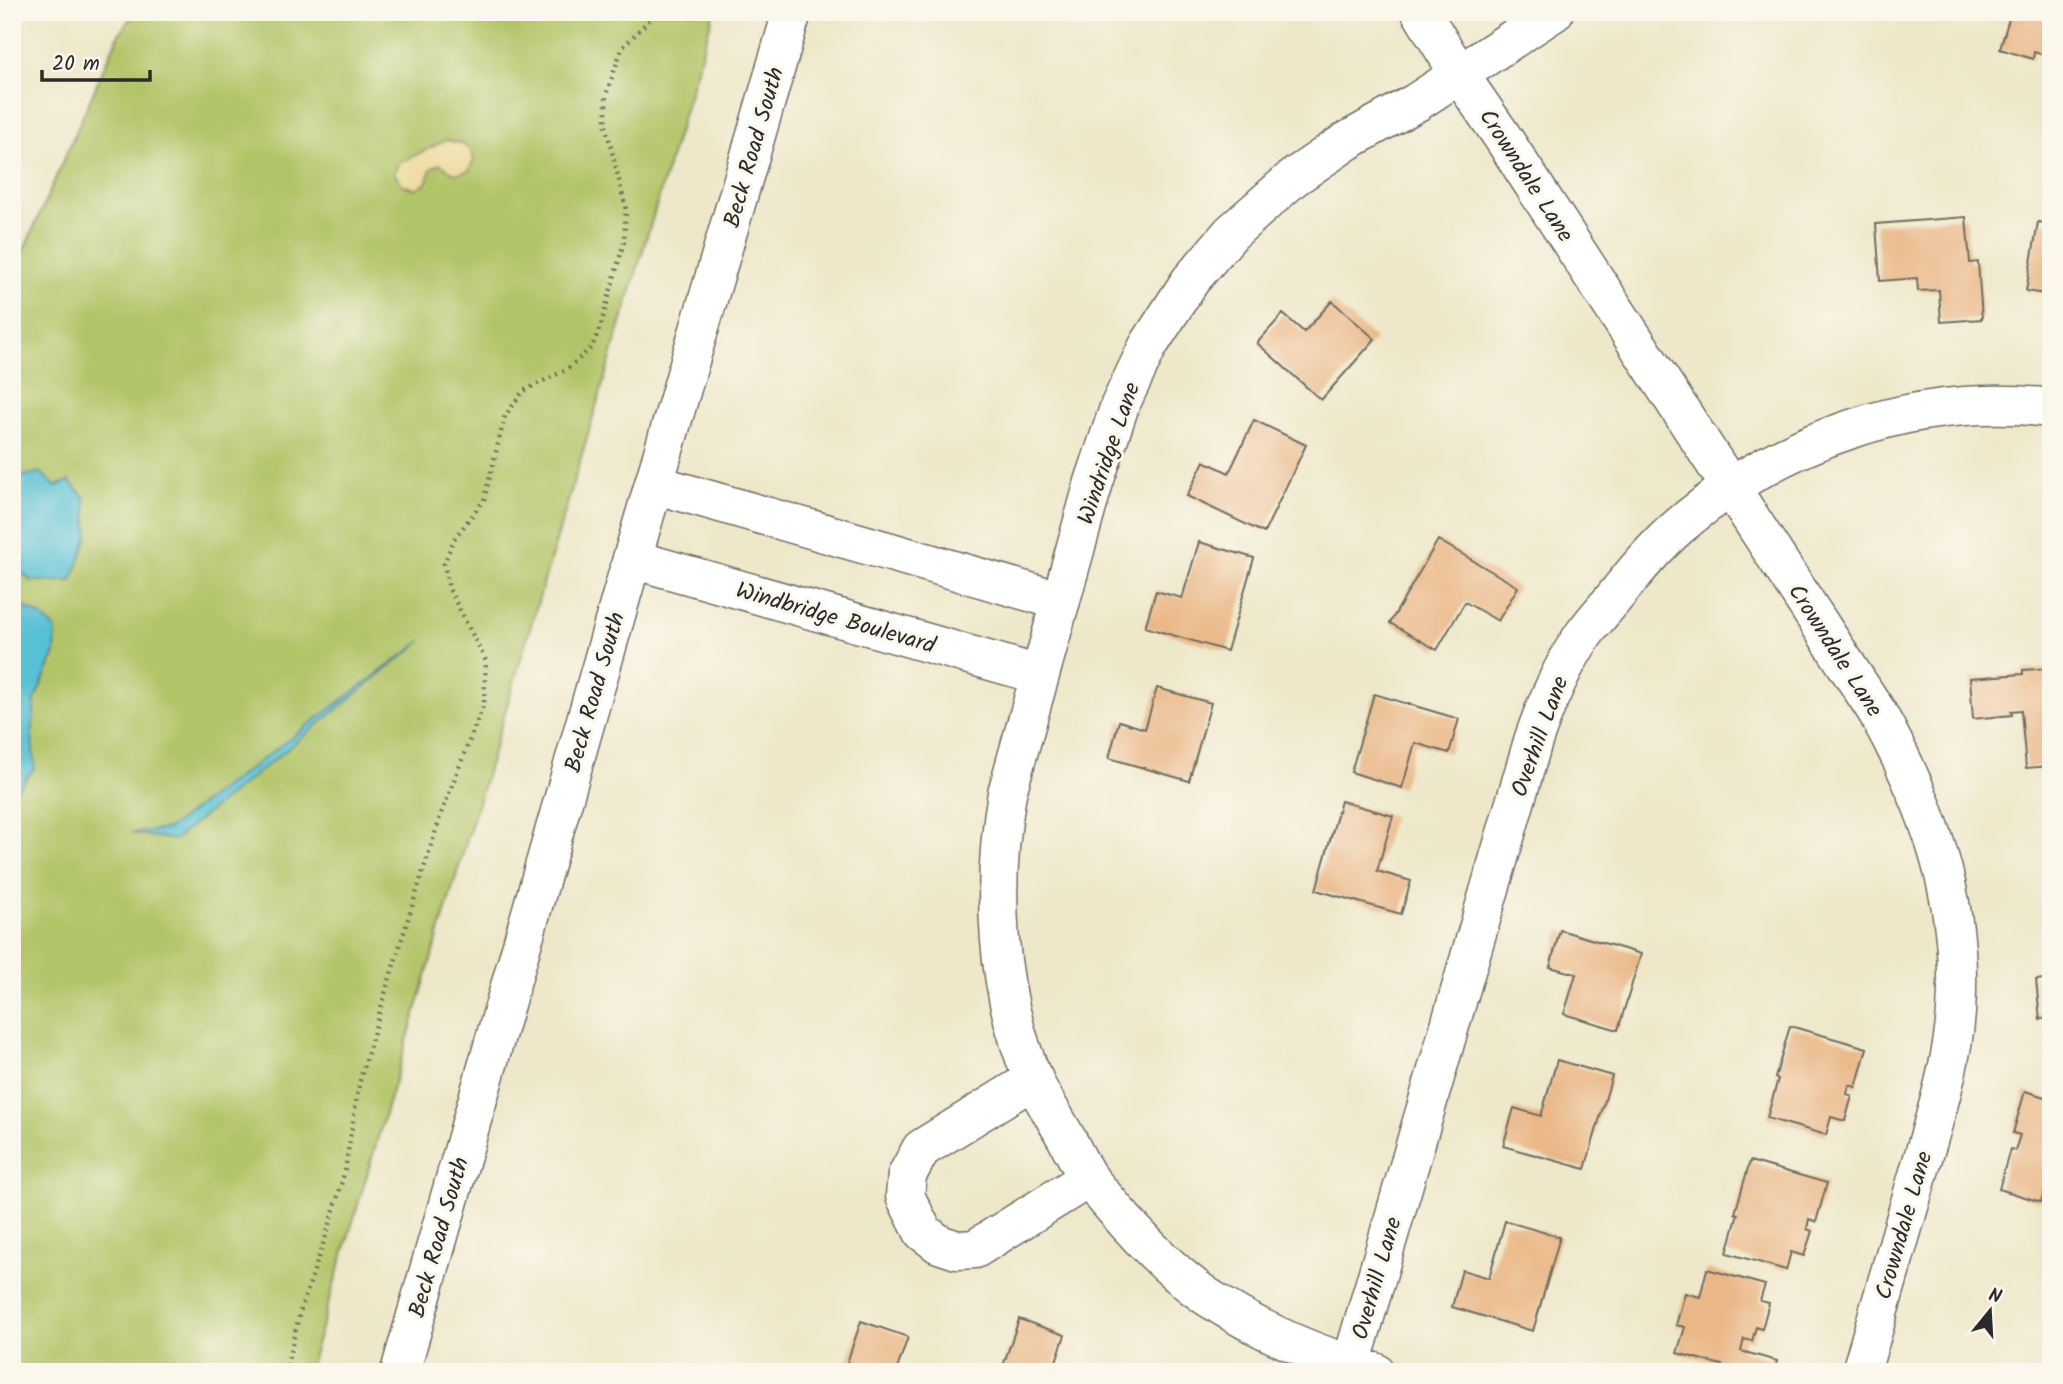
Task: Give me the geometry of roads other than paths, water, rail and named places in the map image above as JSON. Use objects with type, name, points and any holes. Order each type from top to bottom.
[{"type":"street","name":"Beck Road South","points":[[400,1372],[632,559],[792,12]]},
{"type":"street","name":"Crowndale Lane","points":[[1421,12],[1877,712],[1906,764],[1938,848],[1955,943],[1956,1011],[1946,1079],[1861,1372]]},
{"type":"street","name":"Windridge Lane","points":[[1363,1368],[1277,1336],[1207,1296],[1140,1238],[1089,1178],[1034,1079],[1017,1033],[1005,976],[1000,932],[997,876],[1000,834],[1007,793],[1040,674],[1094,482],[1120,405],[1148,346],[1190,281],[1231,233],[1293,178],[1347,141],[1417,102],[1554,12]]},
{"type":"street","name":"Overhill Lane","points":[[1363,1368],[1529,755],[1550,694],[1580,639],[1633,574],[1676,529],[1730,486],[1794,451],[1875,422],[1959,407],[2051,408]]},
{"type":"street","points":[[654,484],[1061,601]]},
{"type":"street","name":"Windbridge Boulevard","points":[[632,559],[1040,674]]},
{"type":"street","points":[[1034,1079],[921,1149],[907,1175],[905,1196],[915,1219],[923,1232],[939,1244],[957,1250],[975,1249],[1089,1178]]},
{"type":"water","points":[[40,472],[55,486],[69,481],[85,498],[88,536],[72,581],[31,581],[12,564],[12,479]]},
{"type":"water","points":[[12,600],[41,616],[56,630],[55,653],[35,699],[32,739],[35,768],[12,795]]},
{"type":"water","points":[[422,641],[174,840],[131,833],[168,829]]}]
